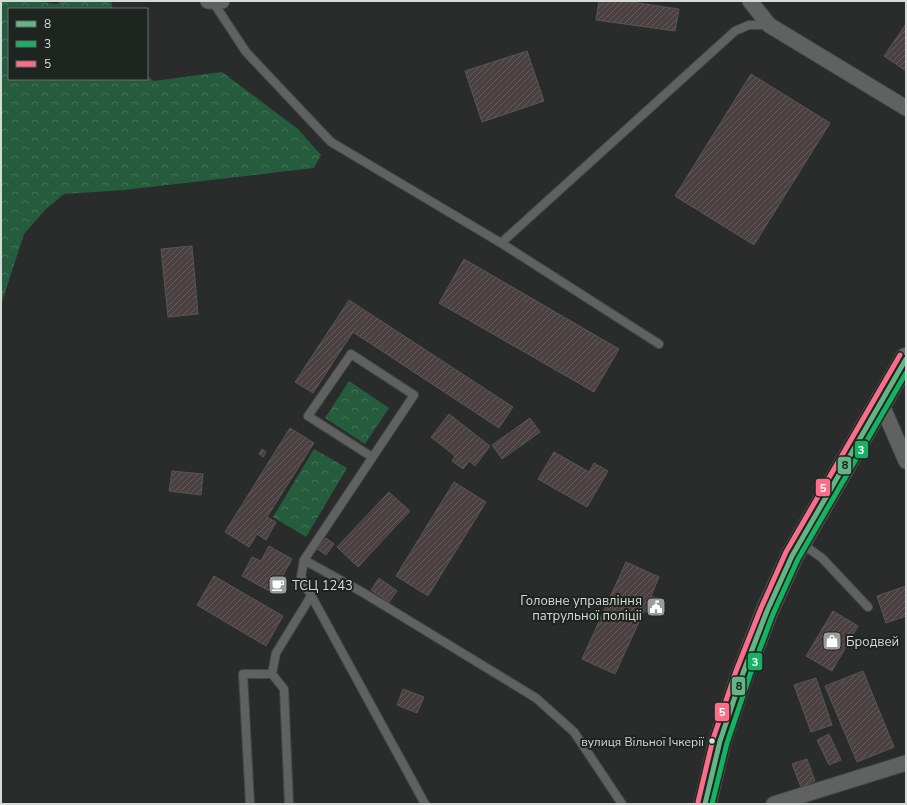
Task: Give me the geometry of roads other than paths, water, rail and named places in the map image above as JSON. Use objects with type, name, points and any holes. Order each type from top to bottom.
[{"type":"main road","points":[[705,804],[720,741],[743,672],[767,611],[800,542],[906,359]]},
{"type":"street","points":[[750,1],[769,24],[906,108]]},
{"type":"street","points":[[881,403],[906,461]]},
{"type":"street","points":[[774,804],[906,763]]},
{"type":"lane","points":[[214,1],[246,52],[331,142],[501,243],[660,344]]},
{"type":"lane","points":[[501,243],[735,31],[749,24],[769,24]]},
{"type":"lane","points":[[372,457],[308,416],[351,354],[414,395],[304,560],[301,577],[425,804]]},
{"type":"lane","points":[[800,542],[822,558],[868,607]]},
{"type":"lane","points":[[304,560],[362,592],[536,698],[574,732],[622,804]]},
{"type":"lane","points":[[289,804],[284,689],[272,674],[276,653],[311,596]]},
{"type":"lane","points":[[250,804],[243,674],[272,674]]},
{"type":"place","name":"ТСЦ 1243","points":[[278,585]]},
{"type":"place","name":"Головне управління патрульної поліціі","points":[[656,607]]},
{"type":"place","name":"Бродвей","points":[[832,641]]},
{"type":"place","name":"вулиця Вільної Ічкерії","points":[[712,741]]}]
